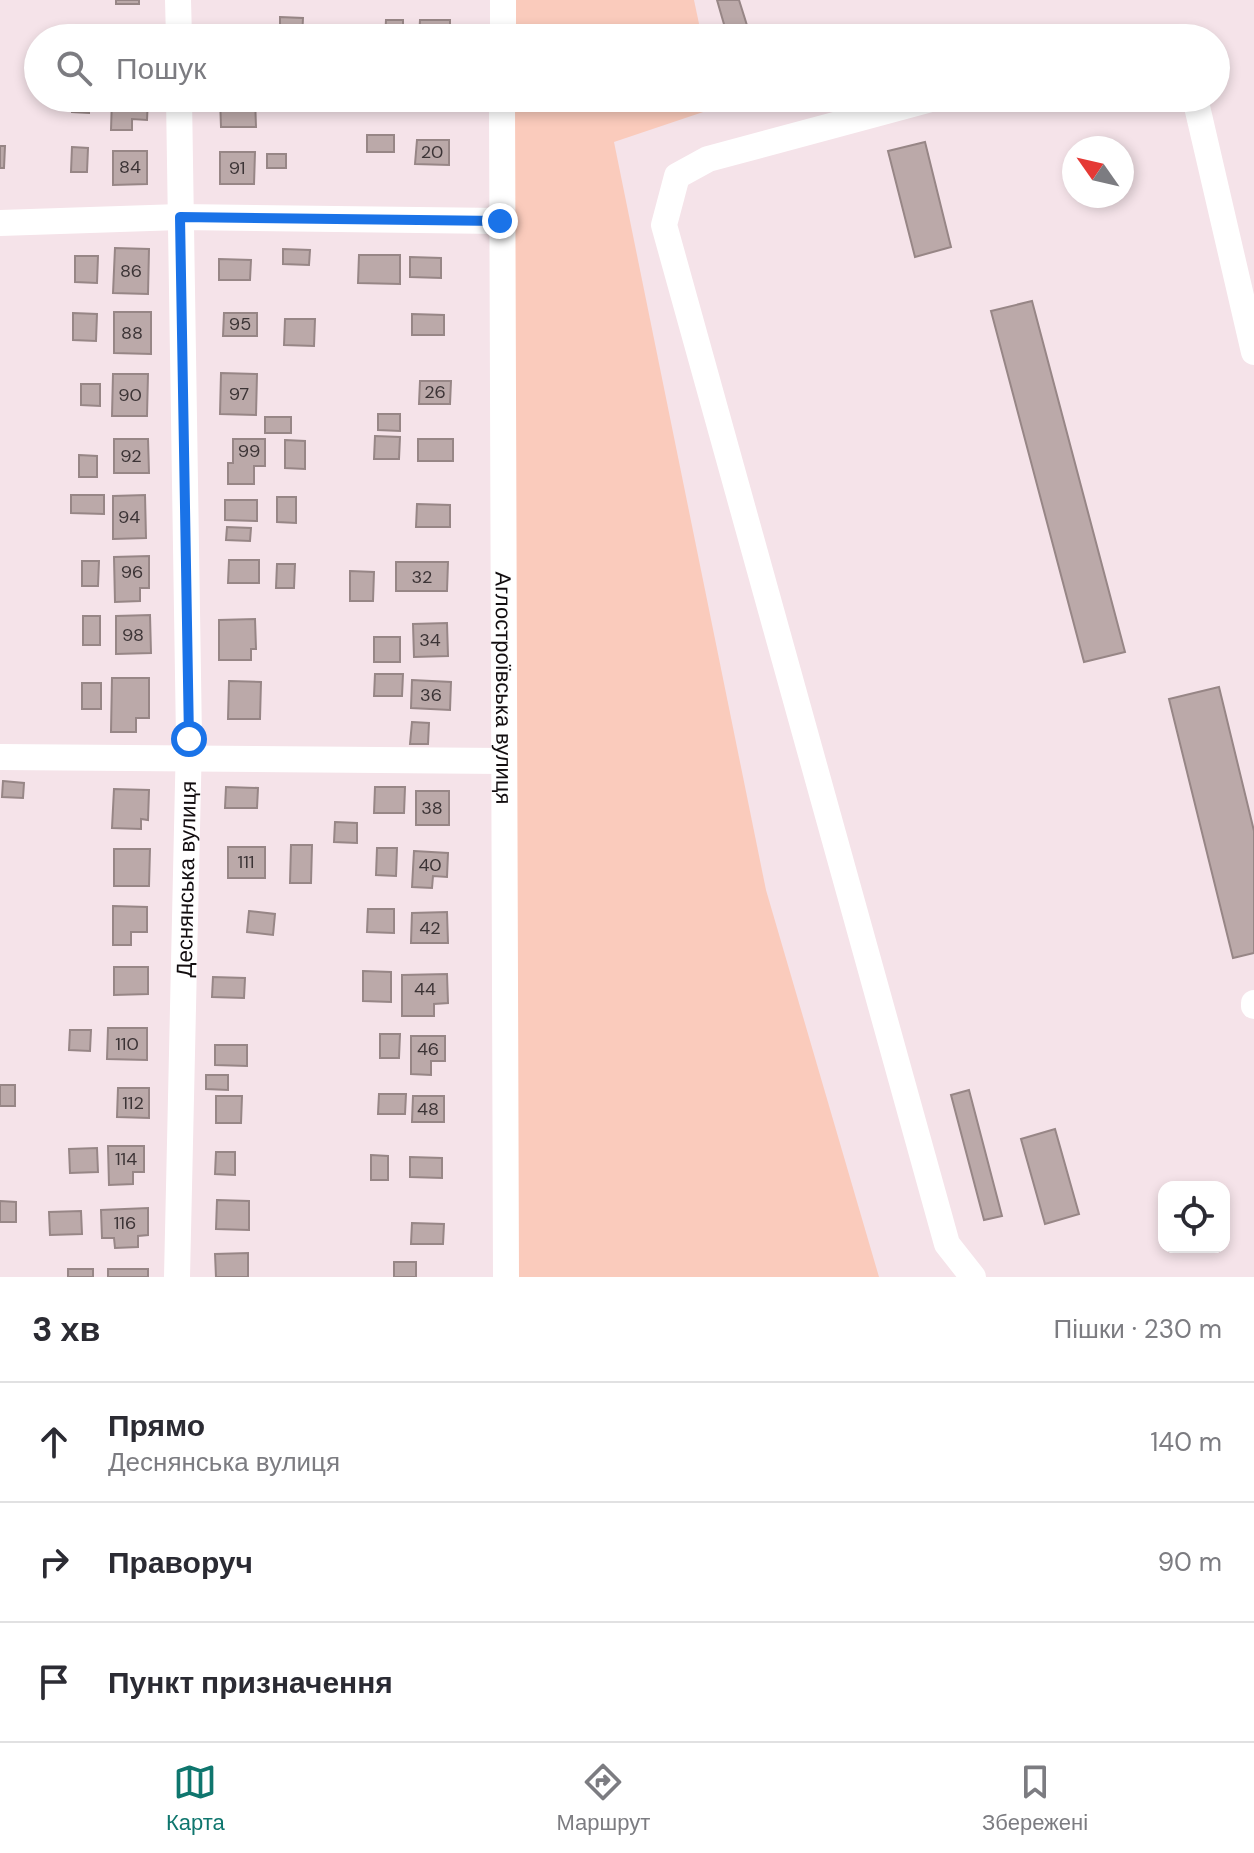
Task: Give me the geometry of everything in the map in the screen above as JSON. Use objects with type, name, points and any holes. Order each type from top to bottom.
[{"type":"street","points":[[178,0],[179,24]]},
{"type":"street","points":[[503,0],[503,24]]},
{"type":"street","name":"Деснянська вулиця","points":[[177,1277],[189,759],[179,112]]},
{"type":"street","name":"Аглостроївська вулиця","points":[[502,112],[506,1277]]},
{"type":"street","points":[[883,112],[708,159],[677,176],[664,225],[947,1244],[973,1277]]},
{"type":"street","points":[[1198,112],[1254,352]]},
{"type":"street","points":[[0,223],[180,217],[500,221]]},
{"type":"street","points":[[0,757],[504,761]]},
{"type":"shaded area","points":[[503,0],[694,0],[699,24],[503,24]]},
{"type":"shaded area","points":[[502,112],[703,112],[614,142],[766,890],[879,1277],[506,1277]]},
{"type":"building","points":[[116,0],[139,0],[139,4],[116,4]]},
{"type":"building","points":[[717,0],[739,0],[747,24],[724,24]]},
{"type":"building","points":[[280,17],[303,18],[303,24],[280,24]]},
{"type":"building","points":[[386,20],[403,20],[403,24],[386,24]]},
{"type":"building","points":[[420,20],[450,20],[450,24],[420,24]]},
{"type":"building","points":[[112,112],[147,112],[147,120],[132,119],[132,130],[111,130]]},
{"type":"building","points":[[220,112],[255,112],[256,127],[221,127]]},
{"type":"building","points":[[367,135],[394,135],[394,152],[367,152]]},
{"type":"building","points":[[417,140],[449,140],[449,165],[415,164]]},
{"type":"building","points":[[925,142],[951,247],[915,257],[888,151]]},
{"type":"building","points":[[0,146],[5,146],[4,168],[0,168]]},
{"type":"building","points":[[72,147],[88,148],[87,172],[71,172]]},
{"type":"building","points":[[113,151],[147,151],[147,184],[113,185]]},
{"type":"building","points":[[220,152],[255,152],[254,184],[220,184]]},
{"type":"building","points":[[267,154],[286,154],[286,168],[267,168]]},
{"type":"building","points":[[115,248],[149,249],[148,294],[113,293]]},
{"type":"building","points":[[283,249],[310,250],[309,265],[283,264]]},
{"type":"building","points":[[359,255],[400,255],[400,284],[358,283]]},
{"type":"building","points":[[75,256],[98,256],[97,283],[75,282]]},
{"type":"building","points":[[410,257],[441,258],[441,278],[410,277]]},
{"type":"building","points":[[219,259],[251,260],[250,280],[219,280]]},
{"type":"building","points":[[1032,301],[1125,652],[1084,662],[991,311]]},
{"type":"building","points":[[114,312],[151,312],[151,354],[114,353]]},
{"type":"building","points":[[73,313],[97,314],[96,341],[73,340]]},
{"type":"building","points":[[224,313],[257,313],[257,336],[223,336]]},
{"type":"building","points":[[412,314],[444,315],[444,335],[412,335]]},
{"type":"building","points":[[285,319],[315,319],[314,346],[284,345]]},
{"type":"building","points":[[221,373],[257,374],[256,415],[220,414]]},
{"type":"building","points":[[113,374],[148,374],[147,416],[112,416]]},
{"type":"building","points":[[420,381],[451,381],[450,404],[419,404]]},
{"type":"building","points":[[81,384],[100,384],[100,406],[81,405]]},
{"type":"building","points":[[378,414],[400,414],[400,431],[378,430]]},
{"type":"building","points":[[265,417],[291,417],[291,433],[265,433]]},
{"type":"building","points":[[375,436],[400,437],[399,459],[374,459]]},
{"type":"building","points":[[114,439],[148,439],[149,473],[114,473]]},
{"type":"building","points":[[233,439],[265,439],[265,466],[254,466],[254,484],[228,484],[228,463],[233,463]]},
{"type":"building","points":[[418,439],[453,439],[453,461],[418,461]]},
{"type":"building","points":[[285,440],[305,441],[305,469],[285,468]]},
{"type":"building","points":[[79,455],[97,456],[97,477],[79,477]]},
{"type":"building","points":[[71,495],[104,495],[104,514],[71,513]]},
{"type":"building","points":[[145,495],[146,538],[113,539],[113,496]]},
{"type":"building","points":[[277,497],[296,497],[296,523],[277,522]]},
{"type":"building","points":[[225,500],[257,500],[257,521],[225,520]]},
{"type":"building","points":[[417,504],[450,505],[450,527],[416,527]]},
{"type":"building","points":[[227,527],[251,528],[250,541],[226,540]]},
{"type":"building","points":[[149,556],[149,588],[140,588],[140,601],[115,602],[114,557]]},
{"type":"building","points":[[229,560],[259,560],[259,583],[228,583]]},
{"type":"building","points":[[82,561],[99,561],[98,586],[82,586]]},
{"type":"building","points":[[396,562],[448,562],[447,591],[396,591]]},
{"type":"building","points":[[277,564],[295,564],[294,588],[276,588]]},
{"type":"building","points":[[350,571],[374,572],[373,601],[350,601]]},
{"type":"building","points":[[150,615],[151,653],[116,654],[116,616]]},
{"type":"building","points":[[83,616],[100,616],[100,645],[83,645]]},
{"type":"building","points":[[255,619],[256,649],[251,649],[251,660],[219,660],[219,620]]},
{"type":"building","points":[[447,623],[448,656],[414,657],[413,624]]},
{"type":"building","points":[[374,637],[400,637],[400,662],[374,662]]},
{"type":"building","points":[[375,674],[403,674],[402,696],[374,696]]},
{"type":"building","points":[[112,678],[149,678],[149,718],[136,718],[136,732],[111,732]]},
{"type":"building","points":[[412,680],[451,682],[450,710],[411,708]]},
{"type":"building","points":[[229,681],[261,682],[260,719],[228,719]]},
{"type":"building","points":[[82,683],[101,683],[101,709],[82,709]]},
{"type":"building","points":[[1219,687],[1254,831],[1254,953],[1233,958],[1169,699]]},
{"type":"building","points":[[412,722],[429,723],[428,744],[410,744]]},
{"type":"building","points":[[3,781],[24,783],[23,798],[2,797]]},
{"type":"building","points":[[226,787],[258,788],[257,808],[225,808]]},
{"type":"building","points":[[375,787],[405,787],[404,813],[374,813]]},
{"type":"building","points":[[114,789],[149,790],[148,820],[141,819],[141,829],[112,828]]},
{"type":"building","points":[[416,791],[449,791],[449,825],[416,825]]},
{"type":"building","points":[[335,822],[357,823],[357,843],[334,842]]},
{"type":"building","points":[[291,845],[312,845],[311,883],[290,883]]},
{"type":"building","points":[[228,847],[265,847],[265,878],[228,878]]},
{"type":"building","points":[[377,848],[397,848],[396,876],[376,875]]},
{"type":"building","points":[[114,849],[150,849],[149,886],[114,886]]},
{"type":"building","points":[[414,851],[448,853],[447,877],[433,876],[432,888],[412,887]]},
{"type":"building","points":[[113,906],[147,907],[147,932],[131,932],[131,945],[113,945]]},
{"type":"building","points":[[368,909],[394,909],[394,933],[367,932]]},
{"type":"building","points":[[249,911],[275,914],[273,935],[247,932]]},
{"type":"building","points":[[447,912],[448,943],[411,943],[412,913]]},
{"type":"building","points":[[114,967],[148,967],[148,994],[114,995]]},
{"type":"building","points":[[363,971],[391,972],[391,1002],[363,1001]]},
{"type":"building","points":[[447,974],[448,1003],[434,1004],[434,1016],[402,1016],[402,975]]},
{"type":"building","points":[[213,977],[245,978],[244,998],[212,997]]},
{"type":"building","points":[[108,1028],[147,1028],[147,1060],[107,1059]]},
{"type":"building","points":[[70,1030],[91,1030],[90,1051],[69,1050]]},
{"type":"building","points":[[380,1034],[400,1034],[399,1058],[380,1058]]},
{"type":"building","points":[[411,1036],[445,1036],[445,1061],[431,1061],[431,1075],[411,1074]]},
{"type":"building","points":[[215,1045],[247,1045],[247,1066],[215,1065]]},
{"type":"building","points":[[206,1075],[228,1075],[228,1090],[206,1089]]},
{"type":"building","points":[[0,1085],[15,1085],[15,1106],[0,1106]]},
{"type":"building","points":[[118,1088],[149,1088],[149,1118],[117,1117]]},
{"type":"building","points":[[969,1090],[1002,1216],[984,1220],[951,1095]]},
{"type":"building","points":[[379,1094],[406,1094],[405,1114],[378,1114]]},
{"type":"building","points":[[216,1096],[242,1096],[241,1123],[216,1123]]},
{"type":"building","points":[[413,1096],[444,1096],[444,1122],[412,1122]]},
{"type":"building","points":[[1055,1129],[1079,1214],[1045,1224],[1021,1139]]},
{"type":"building","points":[[108,1146],[144,1146],[144,1172],[133,1172],[133,1184],[109,1185]]},
{"type":"building","points":[[97,1148],[98,1172],[70,1173],[69,1149]]},
{"type":"building","points":[[216,1152],[235,1152],[235,1175],[215,1174]]},
{"type":"building","points":[[371,1155],[388,1156],[388,1180],[371,1180]]},
{"type":"building","points":[[410,1157],[442,1158],[442,1178],[410,1177]]},
{"type":"building","points":[[217,1200],[249,1201],[249,1230],[216,1229]]},
{"type":"building","points":[[0,1201],[16,1202],[16,1222],[0,1222]]},
{"type":"building","points":[[148,1208],[148,1235],[138,1236],[138,1247],[115,1248],[114,1238],[102,1238],[101,1210]]},
{"type":"building","points":[[81,1211],[82,1234],[50,1235],[49,1212]]},
{"type":"building","points":[[412,1223],[444,1224],[443,1244],[411,1244]]},
{"type":"building","points":[[248,1253],[248,1277],[216,1277],[215,1254]]},
{"type":"building","points":[[394,1262],[416,1262],[416,1277],[394,1277]]},
{"type":"building","points":[[68,1269],[93,1269],[93,1277],[68,1277]]},
{"type":"building","points":[[108,1269],[148,1269],[148,1277],[108,1277]]},
{"type":"route","points":[[189,739],[180,217],[500,221]]}]
